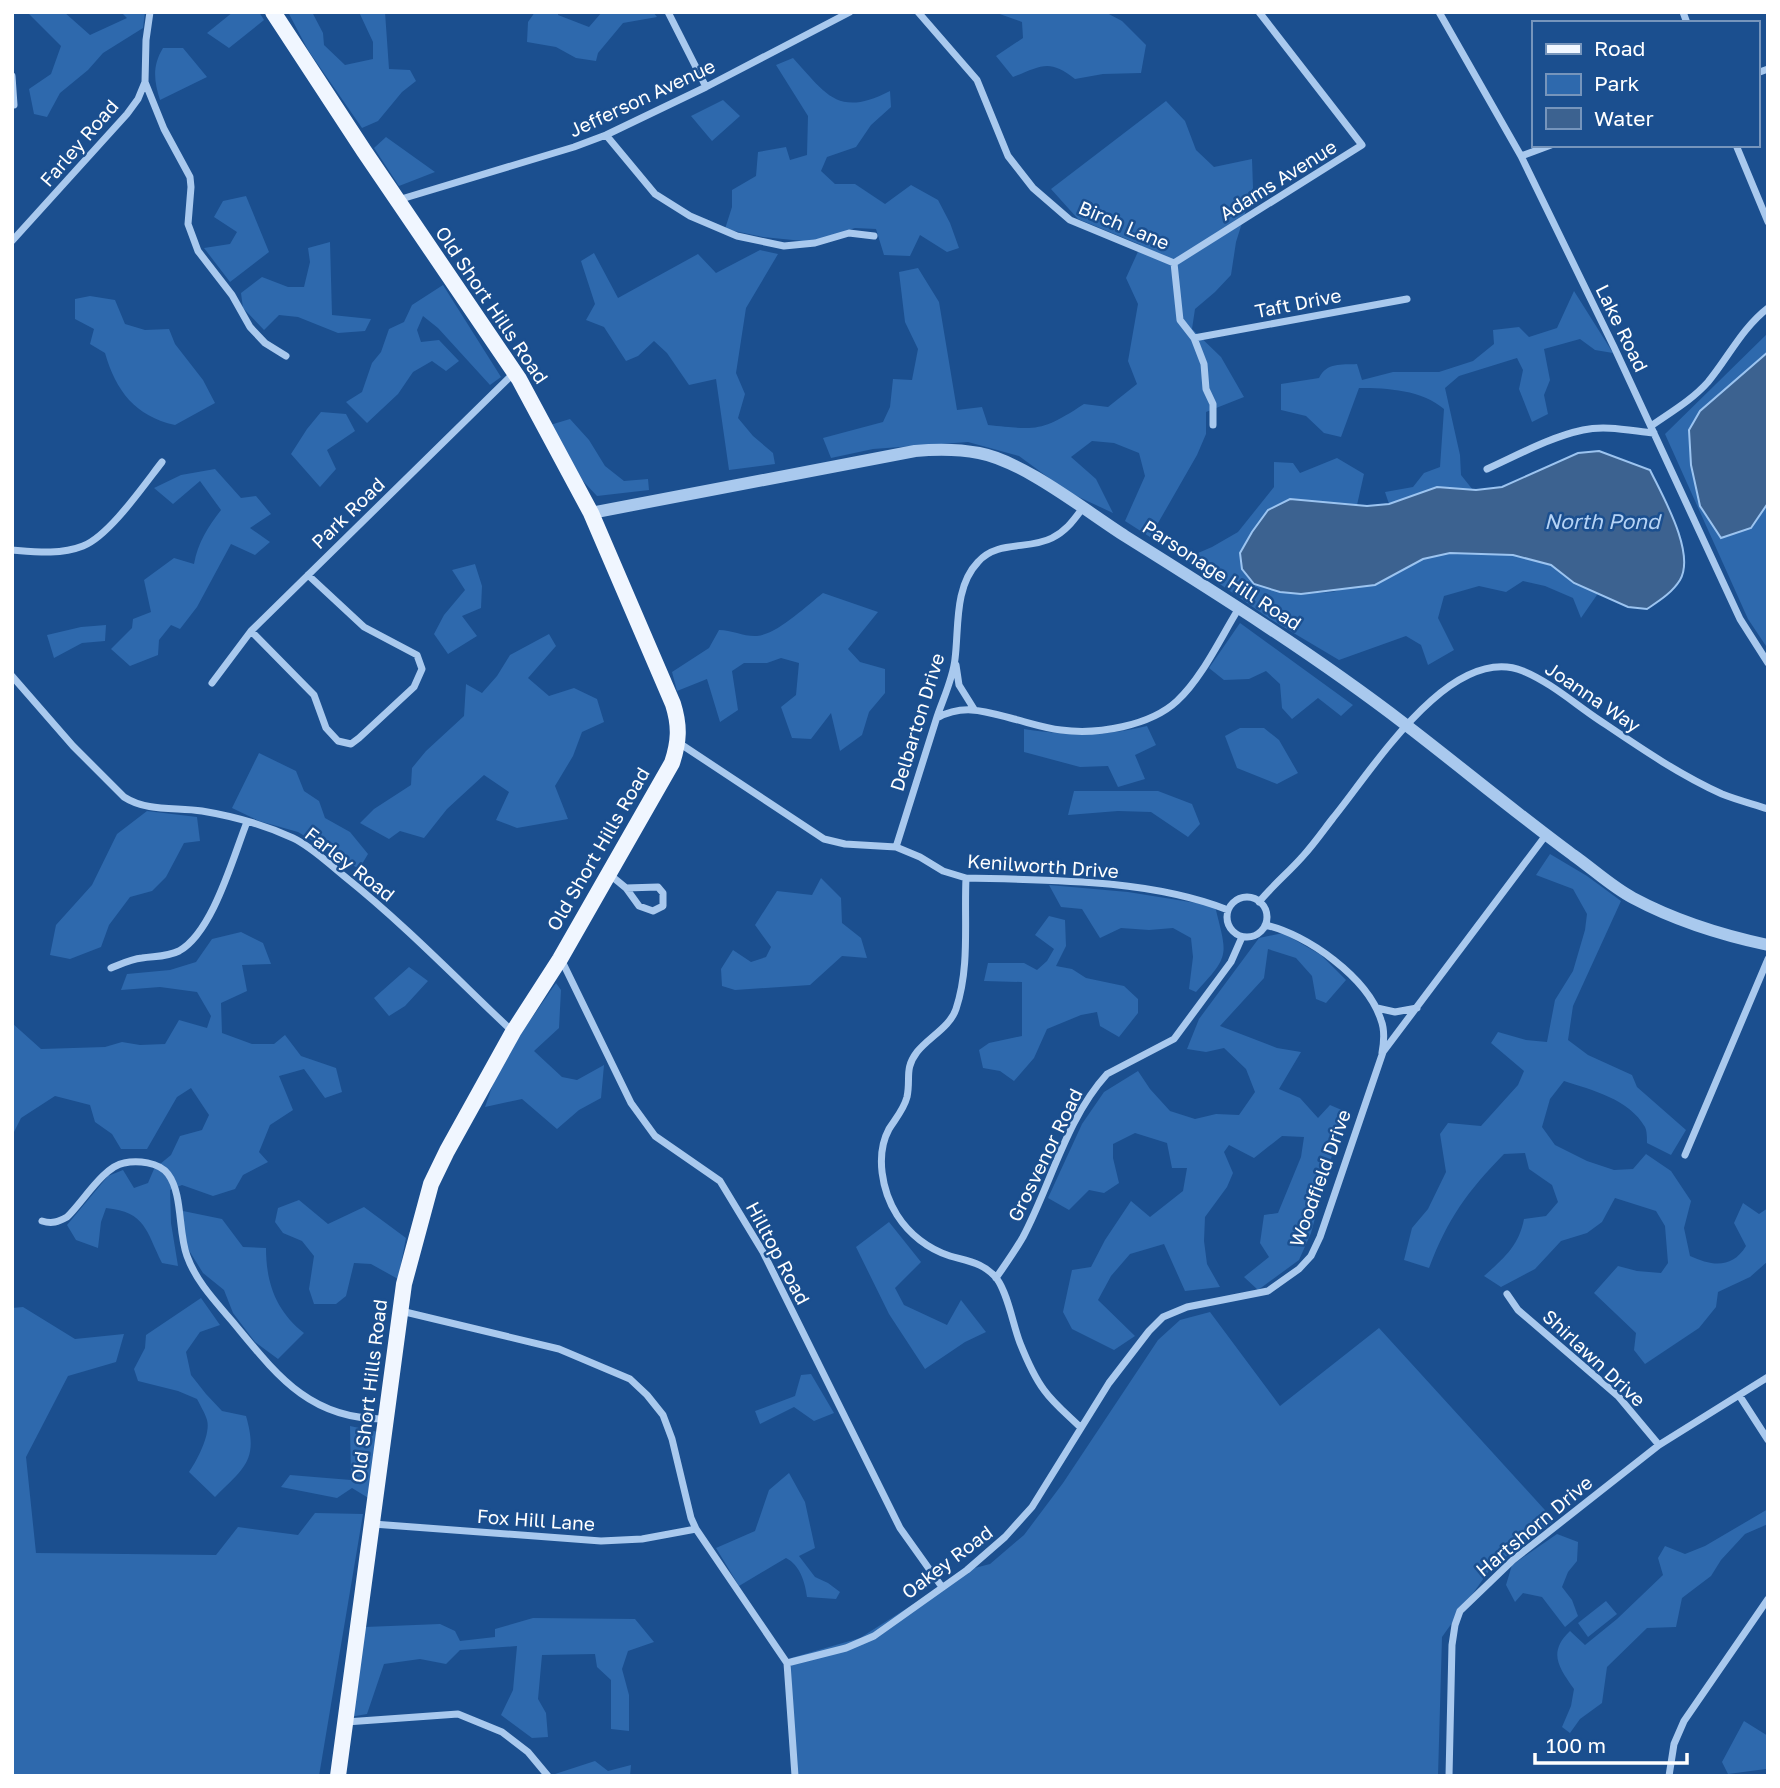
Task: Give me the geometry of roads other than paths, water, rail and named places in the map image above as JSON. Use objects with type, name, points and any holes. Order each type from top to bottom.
[{"type":"main road","name":"Old Short Hills Road","points":[[273,12],[514,372],[591,513],[679,721],[678,743],[672,763],[560,959],[513,1032],[431,1184],[410,1254],[400,1311],[338,1776]]},
{"type":"street","name":"Farley Road","points":[[12,241],[138,99],[145,82],[150,12]]},
{"type":"street","points":[[668,12],[706,87]]},
{"type":"street","name":"Jefferson Avenue","points":[[398,201],[606,135],[706,87],[850,12]]},
{"type":"street","name":"Birch Lane","points":[[918,12],[976,80],[1008,156],[1033,188],[1070,220],[1174,263]]},
{"type":"street","name":"Adams Avenue","points":[[1174,263],[1362,145],[1259,12]]},
{"type":"street","name":"Lake Road","points":[[1439,12],[1521,156],[1653,430],[1740,619],[1768,663]]},
{"type":"street","points":[[12,76],[14,105]]},
{"type":"street","points":[[145,82],[164,129],[190,177],[188,224],[198,251],[222,281],[250,327],[264,342],[286,356]]},
{"type":"street","points":[[606,135],[656,194],[690,216],[737,236],[784,246],[816,243],[849,233],[874,236]]},
{"type":"street","points":[[1521,156],[1546,147]]},
{"type":"street","points":[[1737,147],[1768,222]]},
{"type":"street","points":[[1174,263],[1181,320],[1194,338],[1204,364],[1206,389],[1213,404],[1213,425]]},
{"type":"street","name":"Taft Drive","points":[[1194,338],[1407,299]]},
{"type":"street","points":[[1487,469],[1549,441],[1584,429],[1653,430],[1709,381],[1731,348],[1768,308]]},
{"type":"street","name":"Park Road","points":[[212,683],[251,631],[514,372]]},
{"type":"street","name":"Parsonage Hill Road","points":[[591,513],[872,458],[942,449],[980,453],[1005,461],[1052,488],[1324,664],[1630,897],[1666,915],[1724,935],[1768,945]]},
{"type":"street","points":[[12,550],[50,553],[84,546],[100,537],[162,462]]},
{"type":"street","name":"Delbarton Drive","points":[[896,847],[955,661],[962,595],[977,562],[1000,549],[1051,539],[1069,528],[1082,509]]},
{"type":"street","points":[[251,631],[314,695],[326,728],[338,741],[351,744],[414,687],[422,669],[417,655],[364,627],[308,575]]},
{"type":"street","points":[[937,718],[956,710],[974,709],[1062,730],[1091,730],[1138,723],[1157,715],[1190,686],[1239,607]]},
{"type":"street","points":[[955,661],[959,685],[974,709]]},
{"type":"street","name":"Joanna Way","points":[[1405,724],[1448,686],[1491,668],[1509,667],[1536,677],[1689,778],[1724,795],[1768,809]]},
{"type":"street","name":"Farley Road","points":[[12,676],[73,746],[124,797],[134,803],[202,811],[247,822],[295,839],[326,861],[400,924],[513,1032]]},
{"type":"street","points":[[1259,902],[1274,883],[1302,857],[1405,724]]},
{"type":"street","name":"Kenilworth Drive","points":[[678,743],[824,839],[845,844],[896,847],[943,871],[966,878],[1112,885],[1194,899],[1228,910]]},
{"type":"street","points":[[111,968],[136,959],[163,957],[180,950],[193,939],[209,918],[247,822]]},
{"type":"street","name":"Woodfield Drive","points":[[1081,1428],[1109,1383],[1163,1317],[1187,1307],[1268,1292],[1311,1256],[1381,1056],[1546,835]]},
{"type":"street","points":[[608,874],[626,888],[639,906],[647,910],[658,910],[663,906],[663,893],[658,887],[626,888]]},
{"type":"street","points":[[966,878],[962,991],[955,1014],[931,1037],[911,1062],[907,1072],[907,1095],[903,1107],[884,1141],[882,1176],[891,1205],[915,1236],[941,1252],[975,1261],[996,1278],[1021,1347],[1044,1390],[1081,1428]]},
{"type":"street","points":[[1250,898],[1259,902],[1266,912],[1265,925],[1258,934],[1248,938],[1234,933],[1227,919],[1228,910],[1234,902],[1250,898]]},
{"type":"street","points":[[1265,925],[1294,935],[1333,960],[1349,975],[1377,1008],[1383,1026],[1381,1056]]},
{"type":"street","name":"Grosvenor Road","points":[[996,1278],[1023,1237],[1077,1118],[1100,1082],[1107,1074],[1174,1040],[1231,962],[1242,937]]},
{"type":"street","name":"Hilltop Road","points":[[560,959],[631,1104],[654,1136],[720,1181],[742,1216],[763,1252],[900,1528],[942,1587]]},
{"type":"street","points":[[1685,1155],[1768,959]]},
{"type":"street","points":[[1377,1008],[1395,1012],[1419,1006]]},
{"type":"street","points":[[42,1221],[49,1223],[66,1217],[113,1167],[122,1163],[149,1163],[161,1167],[173,1181],[182,1242],[201,1286],[272,1369],[291,1388],[323,1407],[359,1418],[386,1419]]},
{"type":"street","name":"Shirlawn Drive","points":[[1507,1294],[1518,1310],[1618,1396],[1659,1445]]},
{"type":"street","points":[[400,1311],[559,1349],[630,1379],[648,1395],[663,1415],[672,1439],[696,1529],[787,1663],[795,1776]]},
{"type":"street","name":"Hartshorn Drive","points":[[1449,1776],[1452,1645],[1460,1611],[1513,1560],[1659,1445],[1768,1377]]},
{"type":"street","points":[[1739,1395],[1768,1440]]},
{"type":"street","name":"Oakey Road","points":[[787,1663],[846,1648],[874,1636],[967,1570],[1005,1537],[1032,1507],[1081,1428]]},
{"type":"street","name":"Fox Hill Lane","points":[[372,1524],[601,1541],[642,1539],[696,1529]]},
{"type":"street","points":[[1669,1776],[1674,1744],[1684,1721],[1768,1599]]},
{"type":"street","points":[[345,1722],[458,1714],[488,1725],[516,1741],[548,1776]]},
{"type":"water","points":[[1768,352],[1768,503],[1751,528],[1721,538],[1700,506],[1691,465],[1689,430],[1700,411]]},
{"type":"water","name":"North Pond","points":[[1599,451],[1650,470],[1681,540],[1684,569],[1680,580],[1669,593],[1647,609],[1628,607],[1574,583],[1551,565],[1513,555],[1450,553],[1423,559],[1375,585],[1301,594],[1280,592],[1254,584],[1242,569],[1240,553],[1252,532],[1268,510],[1290,499],[1367,506],[1389,504],[1437,487],[1476,490],[1502,487],[1578,453]]}]
